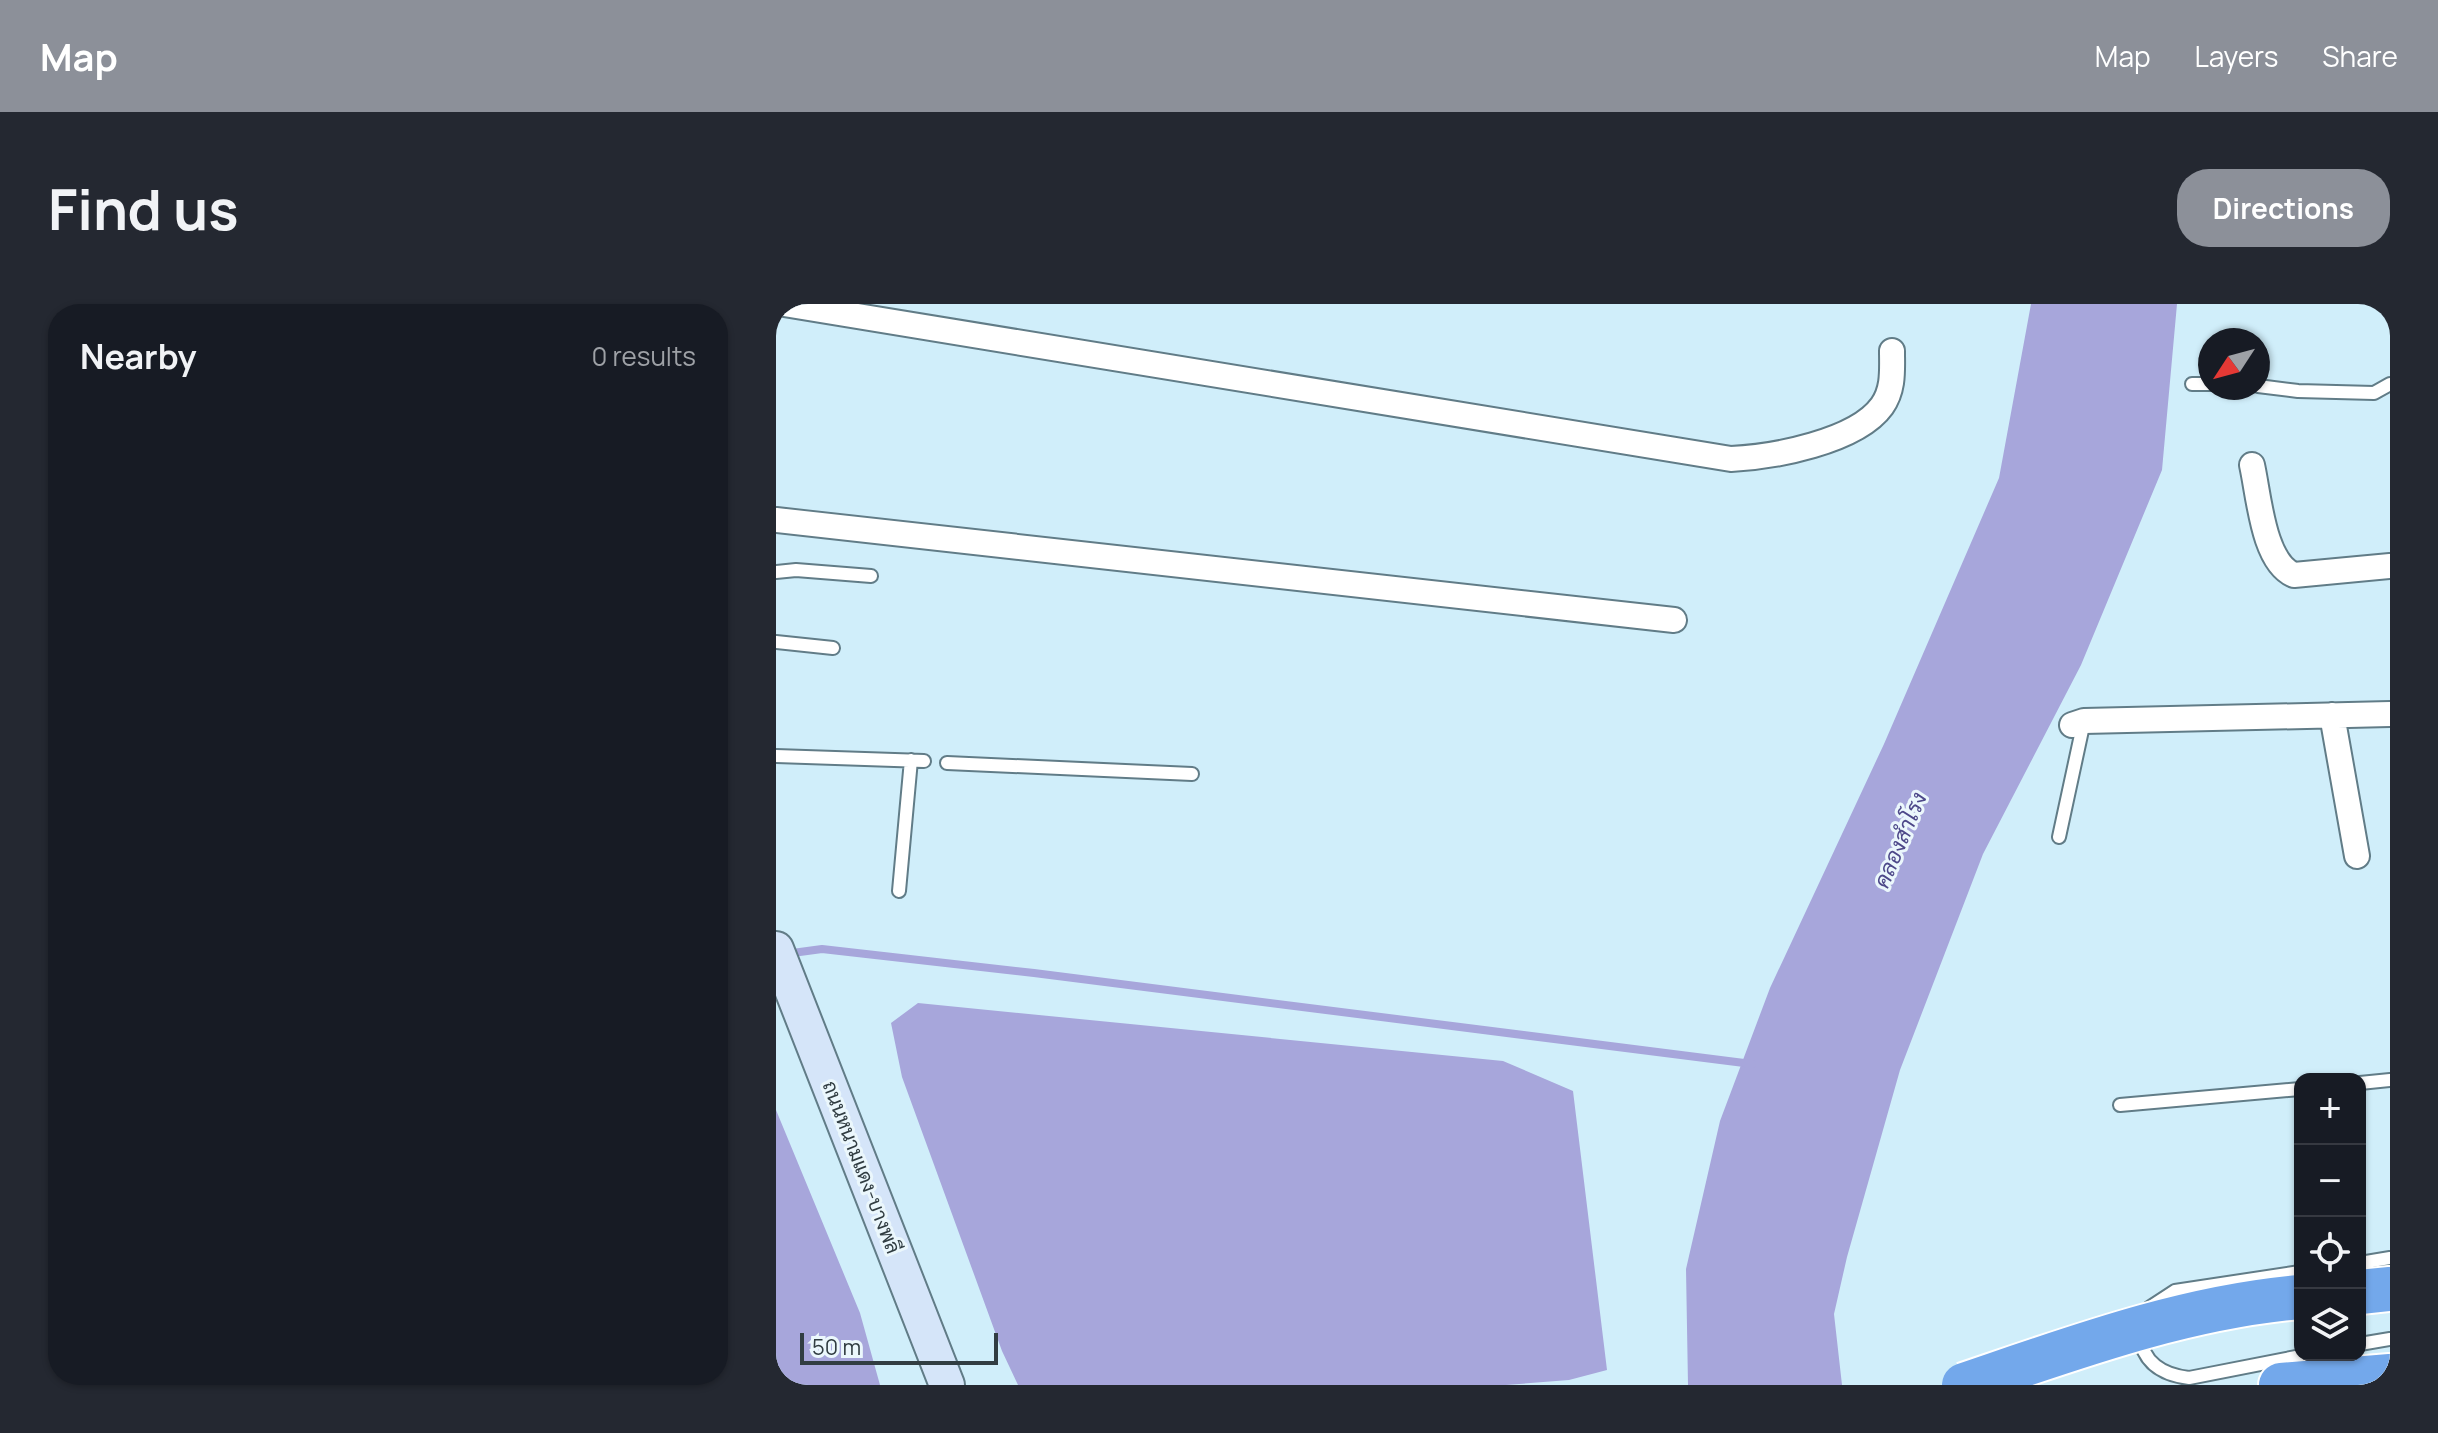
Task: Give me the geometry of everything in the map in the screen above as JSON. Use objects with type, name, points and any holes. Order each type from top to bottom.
[{"type":"highway","points":[[2366,1291],[2390,1289]]},
{"type":"highway","points":[[1964,1385],[2071,1348],[2185,1316],[2294,1298]]},
{"type":"highway","points":[[2281,1385],[2390,1376]]},
{"type":"main road","name":"ถนนหนามแดง-บางพลี","points":[[784,980],[947,1385]]},
{"type":"street","points":[[784,304],[1731,459],[1767,457],[1828,441],[1862,423],[1882,406],[1893,380],[1892,351]]},
{"type":"street","points":[[2252,465],[2272,556],[2283,571],[2294,575],[2390,566]]},
{"type":"street","points":[[776,520],[1674,620]]},
{"type":"street","points":[[2078,723],[2390,714]]},
{"type":"street","points":[[2332,715],[2357,856]]},
{"type":"lane","points":[[2192,384],[2198,384]]},
{"type":"lane","points":[[2270,388],[2374,393],[2390,384]]},
{"type":"lane","points":[[776,572],[796,570],[871,576]]},
{"type":"lane","points":[[776,642],[833,648]]},
{"type":"lane","points":[[2059,837],[2078,723]]},
{"type":"lane","points":[[776,756],[918,760],[899,891]]},
{"type":"lane","points":[[947,763],[1192,774]]},
{"type":"lane","points":[[2366,1082],[2390,1080]]},
{"type":"lane","points":[[2120,1105],[2294,1090]]},
{"type":"lane","points":[[2366,1262],[2390,1258]]},
{"type":"lane","points":[[2294,1273],[2175,1291],[2142,1314],[2138,1328],[2146,1356],[2158,1370],[2172,1376],[2189,1378],[2294,1357]]},
{"type":"lane","points":[[2366,1343],[2390,1339]]},
{"type":"water","name":"คลองสำโรง","points":[[2031,304],[2177,304],[2162,470],[2081,665],[1983,854],[1900,1070],[1834,1314],[1842,1385],[1688,1385],[1686,1269],[1720,1121],[1770,988],[1884,744],[1999,478]]},
{"type":"water","points":[[918,1003],[1503,1061],[1573,1091],[1607,1370],[1569,1380],[1506,1385],[1018,1385],[1002,1351],[902,1077],[891,1023]]},
{"type":"water","points":[[776,1110],[860,1313],[880,1385],[776,1385]]},
{"type":"waterway","points":[[785,954],[822,949],[1034,973],[1752,1064]]}]
